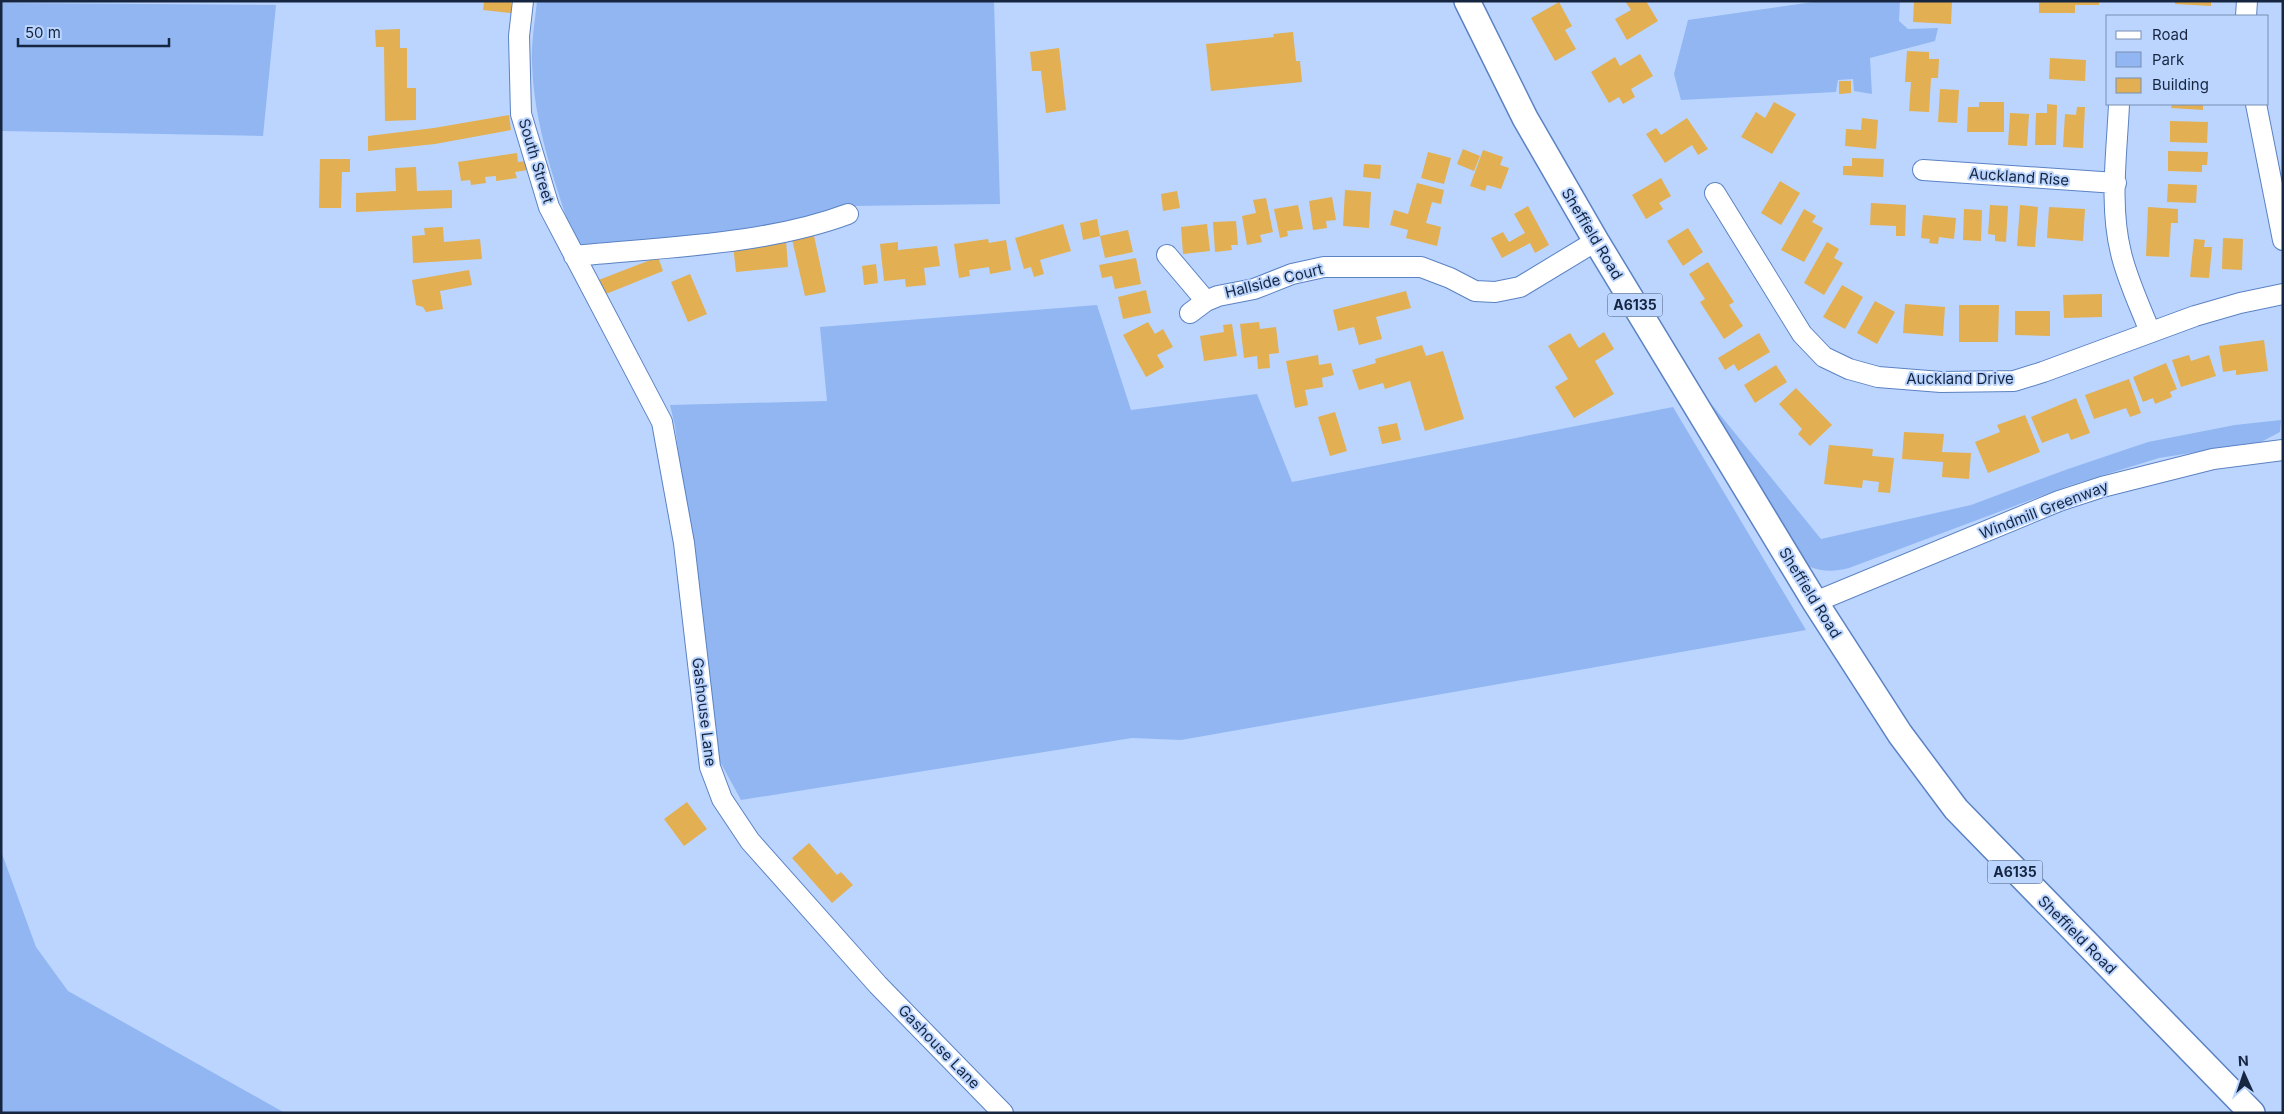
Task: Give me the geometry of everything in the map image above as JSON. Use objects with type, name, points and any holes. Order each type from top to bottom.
[{"type":"main road","name":"Sheffield Road","points":[[1467,1],[1525,118],[1596,241],[1815,602],[1900,734],[1956,810],[2252,1113]]},
{"type":"street","name":"South Street","points":[[522,1],[519,36],[521,114],[549,207],[574,256]]},
{"type":"street","points":[[2246,15],[2247,1]]},
{"type":"street","points":[[2119,105],[2116,183],[2117,232],[2121,254],[2150,332]]},
{"type":"street","points":[[2256,105],[2283,240]]},
{"type":"street","name":"Auckland Rise","points":[[1923,170],[2116,183]]},
{"type":"street","name":"Auckland Drive","points":[[1715,194],[1802,334],[1824,357],[1848,369],[1878,377],[1941,382],[2014,381],[2150,332],[2240,303],[2283,294]]},
{"type":"street","points":[[574,256],[748,238],[819,224],[848,214]]},
{"type":"street","name":"Hallside Court","points":[[1167,255],[1198,307],[1218,296],[1254,289],[1292,274],[1324,267],[1421,268],[1450,278],[1475,291],[1496,292],[1520,287],[1596,241]]},
{"type":"street","name":"Gashouse Lane","points":[[574,256],[662,422],[684,543],[710,767],[722,799],[750,841],[872,978],[1003,1113]]},
{"type":"street","name":"Windmill Greenway","points":[[1815,602],[2060,501],[2144,475],[2213,459],[2283,450]]},
{"type":"green space","points":[[537,1],[994,1],[1000,204],[851,206],[812,218],[734,233],[584,249],[576,246],[547,156],[537,110],[532,55]]},
{"type":"green space","points":[[1820,1],[1900,1],[1899,21],[1908,29],[1938,28],[1935,41],[1870,58],[1872,94],[1854,91],[1853,79],[1838,80],[1836,92],[1681,100],[1674,74],[1688,20]]},
{"type":"green space","points":[[1,3],[276,5],[263,136],[1,131]]},
{"type":"green space","points":[[1097,305],[1131,410],[1257,394],[1292,482],[1673,407],[1806,630],[1181,740],[1132,738],[741,800],[718,758],[675,426],[670,405],[827,401],[820,327]]},
{"type":"green space","points":[[1708,400],[1821,539],[1971,505],[2148,442],[2235,425],[2281,420],[2280,432],[2261,442],[2159,458],[2068,486],[1849,568],[1828,571],[1808,566],[1703,401]]},
{"type":"green space","points":[[1,851],[36,947],[68,991],[285,1113],[1,1113]]},
{"type":"building","points":[[484,1],[511,1],[511,13],[483,10]]},
{"type":"building","points":[[1625,1],[1646,1],[1658,21],[1627,40],[1615,19],[1631,10]]},
{"type":"building","points":[[1914,1],[1952,2],[1951,24],[1913,22]]},
{"type":"building","points":[[2039,1],[2099,1],[2099,5],[2075,5],[2075,13],[2039,13]]},
{"type":"building","points":[[2175,1],[2211,1],[2211,6],[2175,4]]},
{"type":"building","points":[[1559,2],[1572,26],[1565,30],[1576,49],[1555,61],[1531,18]]},
{"type":"building","points":[[400,29],[400,48],[407,48],[407,88],[416,88],[416,120],[385,121],[384,47],[376,47],[375,30]]},
{"type":"building","points":[[1293,32],[1296,61],[1300,61],[1302,82],[1211,91],[1206,44],[1274,37],[1273,34]]},
{"type":"building","points":[[1059,48],[1066,110],[1046,113],[1041,71],[1032,71],[1030,52]]},
{"type":"building","points":[[1907,51],[1929,52],[1929,59],[1939,59],[1938,78],[1931,78],[1929,112],[1909,111],[1911,82],[1905,82]]},
{"type":"building","points":[[1640,54],[1653,76],[1631,89],[1635,97],[1623,104],[1619,97],[1609,103],[1591,72],[1615,57],[1620,66]]},
{"type":"building","points":[[2050,58],[2086,60],[2085,81],[2049,79]]},
{"type":"building","points":[[1839,81],[1851,81],[1851,93],[1839,94]]},
{"type":"building","points":[[1940,89],[1959,90],[1957,123],[1938,122]]},
{"type":"building","points":[[1774,102],[1796,114],[1772,154],[1741,137],[1756,112],[1765,118]]},
{"type":"building","points":[[1979,102],[2004,102],[2004,132],[1967,132],[1968,107],[1979,107]]},
{"type":"building","points":[[2047,104],[2057,105],[2056,145],[2035,145],[2036,113],[2047,113]]},
{"type":"building","points":[[2172,105],[2203,105],[2203,110],[2171,108]]},
{"type":"building","points":[[2077,107],[2085,107],[2083,148],[2063,147],[2065,114],[2076,115]]},
{"type":"building","points":[[2010,113],[2029,114],[2027,146],[2008,145]]},
{"type":"building","points":[[509,115],[511,130],[435,144],[368,151],[368,136],[434,128]]},
{"type":"building","points":[[1687,118],[1708,149],[1698,155],[1692,145],[1665,163],[1646,134],[1656,128],[1661,135]]},
{"type":"building","points":[[1862,118],[1878,120],[1876,149],[1845,146],[1846,129],[1861,130]]},
{"type":"building","points":[[2170,121],[2208,122],[2207,143],[2170,142]]},
{"type":"building","points":[[1463,149],[1480,156],[1474,171],[1457,164]]},
{"type":"building","points":[[1483,150],[1503,157],[1500,165],[1509,168],[1501,189],[1487,185],[1485,191],[1470,186]]},
{"type":"building","points":[[2168,151],[2208,152],[2207,165],[2202,165],[2202,172],[2168,171]]},
{"type":"building","points":[[1428,152],[1451,158],[1444,184],[1421,178]]},
{"type":"building","points":[[517,153],[518,162],[526,161],[528,170],[515,172],[517,178],[496,181],[496,176],[485,177],[486,183],[471,185],[470,180],[461,181],[458,162]]},
{"type":"building","points":[[1852,158],[1884,159],[1883,177],[1843,175],[1843,166],[1852,166]]},
{"type":"building","points":[[320,159],[350,159],[350,172],[342,172],[341,208],[319,208]]},
{"type":"building","points":[[1364,164],[1381,165],[1380,179],[1363,177]]},
{"type":"building","points":[[416,167],[417,191],[452,190],[452,208],[356,212],[356,193],[396,191],[395,168]]},
{"type":"building","points":[[1661,178],[1671,196],[1659,203],[1663,209],[1646,219],[1632,195]]},
{"type":"building","points":[[1780,181],[1800,193],[1781,225],[1761,213]]},
{"type":"building","points":[[1417,183],[1444,190],[1441,204],[1432,202],[1426,223],[1441,227],[1437,246],[1406,238],[1408,230],[1390,225],[1394,210],[1408,214]]},
{"type":"building","points":[[2168,184],[2197,185],[2196,203],[2167,202]]},
{"type":"building","points":[[1345,190],[1371,192],[1369,228],[1343,226]]},
{"type":"building","points":[[1177,191],[1180,208],[1163,211],[1161,194]]},
{"type":"building","points":[[1332,197],[1336,220],[1326,221],[1327,228],[1313,230],[1309,201]]},
{"type":"building","points":[[1266,198],[1273,232],[1260,235],[1262,242],[1247,245],[1242,216],[1256,213],[1253,200]]},
{"type":"building","points":[[1871,203],[1906,205],[1905,236],[1896,236],[1896,226],[1870,225]]},
{"type":"building","points":[[1298,205],[1303,229],[1287,231],[1288,236],[1280,238],[1274,209]]},
{"type":"building","points":[[1990,205],[2008,206],[2006,242],[1995,241],[1995,235],[1988,234]]},
{"type":"building","points":[[2020,205],[2038,207],[2035,247],[2017,246]]},
{"type":"building","points":[[1528,206],[1549,245],[1535,253],[1530,243],[1502,258],[1491,238],[1503,232],[1509,242],[1525,233],[1514,214]]},
{"type":"building","points":[[2049,207],[2085,209],[2083,241],[2047,238]]},
{"type":"building","points":[[2148,207],[2178,209],[2178,223],[2171,223],[2169,257],[2146,256]]},
{"type":"building","points":[[1804,209],[1816,216],[1812,222],[1823,228],[1804,262],[1781,250]]},
{"type":"building","points":[[1964,209],[1982,210],[1981,241],[1963,240]]},
{"type":"building","points":[[1923,215],[1956,218],[1954,239],[1939,237],[1938,244],[1929,243],[1930,239],[1921,238]]},
{"type":"building","points":[[1097,219],[1100,236],[1083,240],[1080,223]]},
{"type":"building","points":[[1236,221],[1238,245],[1231,245],[1232,250],[1215,252],[1213,222]]},
{"type":"building","points":[[1063,224],[1071,251],[1040,260],[1044,274],[1034,277],[1031,267],[1024,269],[1015,238]]},
{"type":"building","points":[[1207,224],[1210,251],[1183,254],[1181,227]]},
{"type":"building","points":[[443,227],[444,242],[480,239],[482,259],[413,263],[412,236],[425,235],[424,228]]},
{"type":"building","points":[[1688,228],[1703,252],[1683,266],[1667,241]]},
{"type":"building","points":[[1128,230],[1133,252],[1105,258],[1100,236]]},
{"type":"building","points":[[813,231],[826,292],[805,296],[791,235]]},
{"type":"building","points":[[2223,238],[2243,239],[2242,270],[2222,269]]},
{"type":"building","points":[[988,239],[989,243],[1006,240],[1011,270],[990,274],[989,267],[969,270],[970,276],[959,278],[954,244]]},
{"type":"building","points":[[2194,239],[2205,240],[2204,247],[2212,247],[2209,278],[2190,277]]},
{"type":"building","points":[[786,240],[788,267],[736,272],[733,245]]},
{"type":"building","points":[[898,242],[898,250],[937,246],[940,266],[924,268],[926,285],[906,287],[905,279],[884,281],[880,244]]},
{"type":"building","points":[[1827,242],[1839,249],[1834,258],[1843,263],[1824,295],[1804,283]]},
{"type":"building","points":[[658,257],[663,271],[601,296],[596,281]]},
{"type":"building","points":[[1136,258],[1141,284],[1115,289],[1112,276],[1102,278],[1099,265]]},
{"type":"building","points":[[1708,262],[1734,302],[1729,305],[1743,326],[1724,339],[1700,302],[1705,299],[1689,274]]},
{"type":"building","points":[[876,264],[878,283],[864,285],[862,266]]},
{"type":"building","points":[[469,270],[472,285],[440,291],[443,309],[426,312],[423,307],[416,305],[412,280]]},
{"type":"building","points":[[690,274],[707,314],[688,322],[671,282]]},
{"type":"building","points":[[1842,285],[1863,297],[1845,329],[1823,317]]},
{"type":"building","points":[[1146,290],[1151,313],[1123,319],[1118,297]]},
{"type":"building","points":[[1406,291],[1411,308],[1376,317],[1382,339],[1359,345],[1354,327],[1338,331],[1333,310]]},
{"type":"building","points":[[2102,294],[2102,317],[2064,318],[2063,295]]},
{"type":"building","points":[[1875,301],[1895,312],[1877,344],[1857,333]]},
{"type":"building","points":[[1905,304],[1945,307],[1943,336],[1903,333]]},
{"type":"building","points":[[1959,305],[1999,305],[1998,342],[1959,342]]},
{"type":"building","points":[[2015,311],[2050,311],[2050,336],[2015,335]]},
{"type":"building","points":[[1148,322],[1155,334],[1163,329],[1173,347],[1157,355],[1164,367],[1146,377],[1123,335]]},
{"type":"building","points":[[1259,322],[1260,329],[1276,327],[1279,353],[1269,354],[1270,368],[1258,369],[1257,356],[1244,358],[1240,324]]},
{"type":"building","points":[[1232,324],[1237,356],[1204,361],[1200,336],[1224,332],[1223,325]]},
{"type":"building","points":[[1604,332],[1614,349],[1595,361],[1614,394],[1574,418],[1555,387],[1568,379],[1548,346],[1570,333],[1579,348]]},
{"type":"building","points":[[1759,333],[1770,352],[1738,371],[1734,364],[1725,370],[1718,358]]},
{"type":"building","points":[[2264,340],[2268,371],[2236,375],[2236,370],[2223,372],[2219,346]]},
{"type":"building","points":[[1422,345],[1426,356],[1443,351],[1464,419],[1425,431],[1410,381],[1385,389],[1383,383],[1359,390],[1352,370],[1376,363],[1375,359]]},
{"type":"building","points":[[1318,355],[1319,365],[1331,363],[1334,375],[1322,378],[1323,387],[1305,390],[1308,405],[1295,408],[1286,361]]},
{"type":"building","points":[[2189,355],[2191,361],[2209,355],[2216,376],[2181,387],[2172,360]]},
{"type":"building","points":[[2166,363],[2177,389],[2170,392],[2172,397],[2155,404],[2153,398],[2143,402],[2133,377]]},
{"type":"building","points":[[1776,365],[1787,382],[1755,403],[1744,385]]},
{"type":"building","points":[[2129,379],[2141,413],[2130,417],[2126,408],[2094,419],[2085,395]]},
{"type":"building","points":[[1796,388],[1832,425],[1810,446],[1798,434],[1802,429],[1779,404]]},
{"type":"building","points":[[2076,398],[2090,433],[2071,440],[2068,433],[2042,443],[2031,417]]},
{"type":"building","points":[[1335,412],[1347,451],[1330,456],[1318,417]]},
{"type":"building","points":[[2025,415],[2040,452],[1988,473],[1975,442],[2000,432],[1997,425]]},
{"type":"building","points":[[1397,423],[1401,440],[1382,444],[1378,427]]},
{"type":"building","points":[[1904,432],[1944,434],[1942,452],[1971,453],[1969,479],[1942,477],[1943,462],[1902,459]]},
{"type":"building","points":[[1829,445],[1873,449],[1872,456],[1894,458],[1890,493],[1878,492],[1879,482],[1863,480],[1862,488],[1824,484]]},
{"type":"building","points":[[687,802],[707,829],[684,846],[664,819]]},
{"type":"building","points":[[809,843],[837,875],[841,872],[853,885],[832,903],[792,858]]}]
